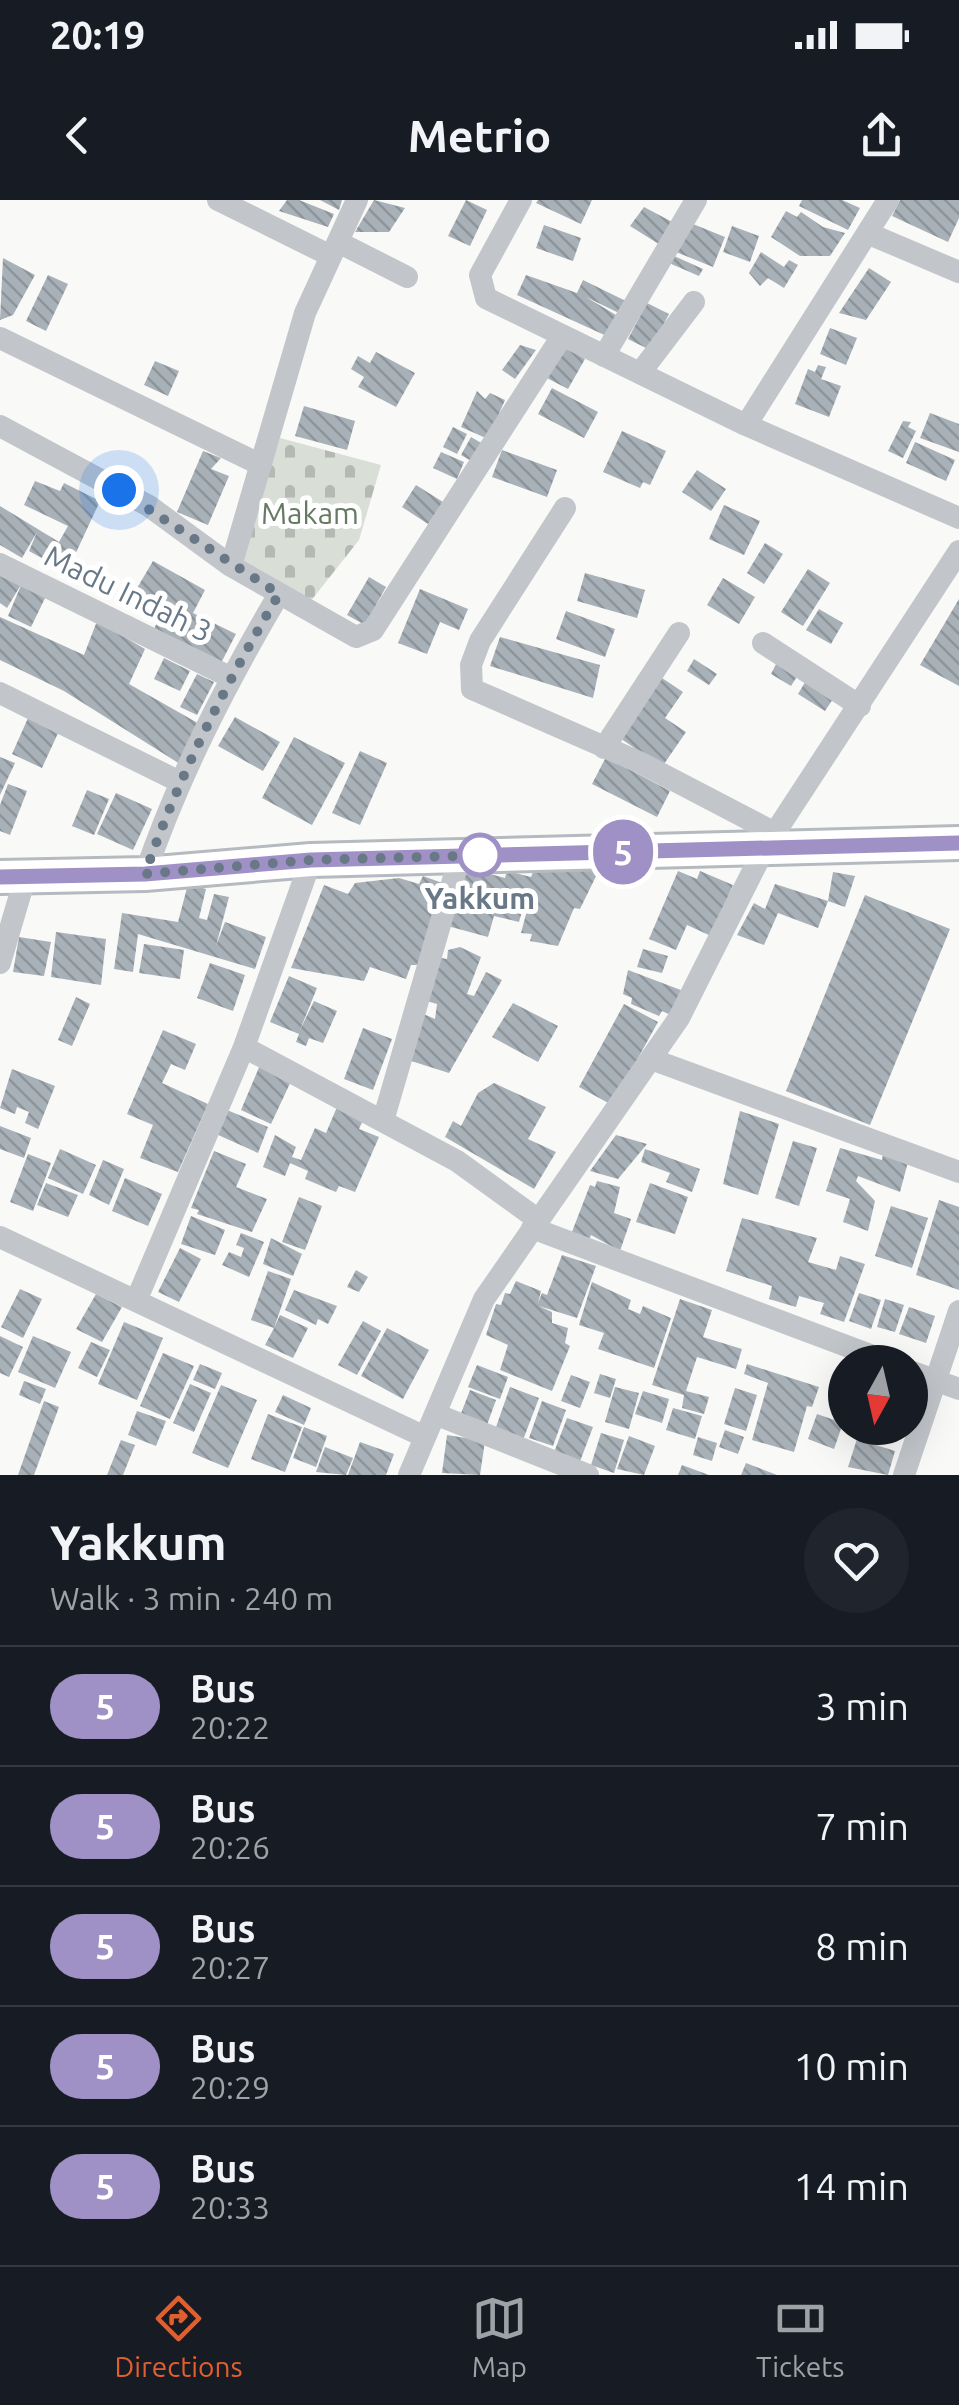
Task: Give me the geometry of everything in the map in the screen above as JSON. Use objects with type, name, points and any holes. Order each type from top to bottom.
[{"type":"main road","points":[[12,878],[145,874],[311,860],[769,842],[959,843]]},
{"type":"street","points":[[218,200],[407,277]]},
{"type":"street","points":[[231,566],[305,313],[357,200]]},
{"type":"street","points":[[520,200],[487,258],[479,286],[486,298],[746,425],[959,518]]},
{"type":"street","points":[[604,356],[696,200]]},
{"type":"street","points":[[746,425],[888,200]]},
{"type":"street","points":[[867,233],[959,272]]},
{"type":"street","points":[[640,373],[694,302]]},
{"type":"street","points":[[0,426],[149,506],[231,566],[356,637],[373,630],[562,336]]},
{"type":"street","points":[[0,338],[261,465]]},
{"type":"street","points":[[565,508],[480,641],[471,664],[470,684],[478,694],[604,748],[769,842]]},
{"type":"street","points":[[410,1475],[484,1299],[679,1018],[769,842],[959,551]]},
{"type":"street","name":"Madu Indah 3","points":[[0,564],[230,677]]},
{"type":"street","points":[[145,874],[180,782],[230,677],[279,594]]},
{"type":"street","points":[[604,748],[680,632]]},
{"type":"street","points":[[763,643],[860,706]]},
{"type":"street","points":[[0,694],[180,782]]},
{"type":"street","points":[[383,1121],[460,856]]},
{"type":"street","points":[[136,1300],[244,1047],[311,860]]},
{"type":"street","points":[[0,963],[12,878]]},
{"type":"street","points":[[244,1047],[457,1161],[534,1224],[844,1345]]},
{"type":"street","points":[[651,1059],[959,1172]]},
{"type":"street","points":[[0,1236],[425,1437]]},
{"type":"street","points":[[904,1475],[948,1385],[959,1311]]},
{"type":"street","points":[[435,1414],[561,1470],[588,1475]]},
{"type":"green space","name":"Makam","points":[[280,438],[381,465],[359,540],[310,602],[237,560]]},
{"type":"building","points":[[287,200],[299,200],[334,214],[328,227],[279,211]]},
{"type":"building","points":[[320,200],[342,200],[339,210]]},
{"type":"building","points":[[374,200],[405,208],[389,232],[355,232]]},
{"type":"building","points":[[466,200],[487,210],[470,246],[448,236]]},
{"type":"building","points":[[592,200],[581,224],[536,203]]},
{"type":"building","points":[[802,200],[842,200],[860,208],[848,230],[799,206]]},
{"type":"building","points":[[900,200],[959,200],[959,218],[948,242],[892,216]]},
{"type":"building","points":[[644,207],[676,224],[662,246],[630,226]]},
{"type":"building","points":[[786,211],[797,217],[801,212],[823,227],[845,233],[830,256],[800,256],[771,237]]},
{"type":"building","points":[[688,222],[725,237],[713,267],[676,252]]},
{"type":"building","points":[[544,225],[581,238],[573,261],[536,248]]},
{"type":"building","points":[[732,226],[759,236],[750,262],[723,252]]},
{"type":"building","points":[[761,252],[784,267],[789,260],[798,265],[784,288],[768,278],[760,286],[749,273]]},
{"type":"building","points":[[672,255],[703,269],[699,276],[669,263]]},
{"type":"building","points":[[3,258],[35,275],[13,315],[0,320]]},
{"type":"building","points":[[869,268],[891,282],[866,320],[839,313]]},
{"type":"building","points":[[48,275],[68,284],[46,331],[26,321]]},
{"type":"building","points":[[526,275],[577,293],[583,280],[632,304],[625,316],[586,297],[621,318],[611,338],[517,295]]},
{"type":"building","points":[[647,303],[669,314],[650,350],[628,339]]},
{"type":"building","points":[[830,328],[857,338],[846,365],[820,354]]},
{"type":"building","points":[[520,345],[536,350],[515,379],[502,370]]},
{"type":"building","points":[[564,346],[585,359],[568,389],[543,376]]},
{"type":"building","points":[[376,352],[415,373],[396,407],[358,387],[364,377],[351,369],[358,356],[370,363]]},
{"type":"building","points":[[155,361],[179,371],[168,396],[144,385]]},
{"type":"building","points":[[818,365],[826,367],[821,379],[841,386],[829,417],[795,404],[808,369],[815,372]]},
{"type":"building","points":[[552,388],[598,412],[584,438],[538,414]]},
{"type":"building","points":[[477,391],[485,399],[490,393],[505,400],[488,439],[461,427]]},
{"type":"building","points":[[304,406],[355,421],[347,450],[295,436]]},
{"type":"building","points":[[930,413],[959,424],[959,452],[920,438]]},
{"type":"building","points":[[903,421],[911,422],[908,427],[916,431],[903,458],[888,451]]},
{"type":"building","points":[[453,427],[467,434],[457,454],[443,447]]},
{"type":"building","points":[[622,431],[666,451],[650,485],[643,482],[640,488],[603,472]]},
{"type":"building","points":[[471,437],[483,444],[473,462],[461,455]]},
{"type":"building","points":[[915,442],[955,460],[946,481],[906,463]]},
{"type":"building","points":[[502,450],[557,470],[547,497],[492,477]]},
{"type":"building","points":[[203,451],[221,458],[211,469],[229,476],[208,525],[177,512]]},
{"type":"building","points":[[441,452],[464,462],[457,479],[433,468]]},
{"type":"building","points":[[697,470],[726,489],[711,511],[682,492]]},
{"type":"building","points":[[35,481],[60,491],[64,483],[100,501],[67,572],[29,551],[37,532],[22,558],[0,545],[0,506],[59,542],[68,526],[24,505]]},
{"type":"building","points":[[416,485],[443,502],[428,524],[402,507]]},
{"type":"building","points":[[724,505],[760,521],[744,555],[709,539]]},
{"type":"building","points":[[765,543],[783,554],[764,584],[747,573]]},
{"type":"building","points":[[153,561],[205,590],[193,613],[236,634],[220,665],[153,631],[165,606],[156,601],[147,616],[127,605]]},
{"type":"building","points":[[808,569],[830,583],[803,626],[781,612]]},
{"type":"building","points":[[0,572],[47,594],[31,627],[8,616],[22,583],[7,608],[0,603]]},
{"type":"building","points":[[585,573],[645,590],[637,618],[577,601]]},
{"type":"building","points":[[369,577],[386,587],[365,625],[347,615]]},
{"type":"building","points":[[723,578],[755,597],[739,624],[707,605]]},
{"type":"building","points":[[420,589],[468,609],[459,630],[440,622],[427,654],[398,643]]},
{"type":"building","points":[[959,599],[959,686],[920,665]]},
{"type":"building","points":[[819,609],[843,623],[831,644],[806,630]]},
{"type":"building","points":[[566,611],[615,629],[605,657],[556,639]]},
{"type":"building","points":[[0,617],[84,655],[97,621],[145,649],[129,684],[203,726],[180,764],[64,691],[0,660]]},
{"type":"building","points":[[500,637],[600,665],[593,698],[490,666]]},
{"type":"building","points":[[164,658],[190,671],[180,691],[154,679]]},
{"type":"building","points":[[694,659],[717,674],[709,685],[687,671]]},
{"type":"building","points":[[777,662],[798,675],[791,686],[771,674]]},
{"type":"building","points":[[197,674],[214,682],[197,715],[180,707]]},
{"type":"building","points":[[662,678],[683,692],[665,718],[686,732],[662,767],[620,738]]},
{"type":"building","points":[[807,679],[835,696],[825,711],[798,694]]},
{"type":"building","points":[[235,717],[280,742],[263,771],[218,746]]},
{"type":"building","points":[[28,718],[59,731],[42,768],[12,754]]},
{"type":"building","points":[[294,737],[345,763],[312,825],[262,798]]},
{"type":"building","points":[[360,751],[387,763],[360,825],[332,813]]},
{"type":"building","points":[[0,757],[15,763],[0,795]]},
{"type":"building","points":[[606,757],[670,791],[657,817],[592,784]]},
{"type":"building","points":[[8,784],[27,791],[10,835],[0,831],[0,805]]},
{"type":"building","points":[[87,790],[109,799],[94,835],[72,826]]},
{"type":"building","points":[[116,793],[152,809],[133,850],[97,834]]},
{"type":"building","points":[[460,866],[505,878],[507,871],[531,877],[534,870],[600,868],[580,909],[574,908],[558,946],[530,941],[532,934],[521,933],[530,899],[526,897],[519,922],[494,916],[488,937],[444,925]]},
{"type":"building","points":[[678,871],[697,879],[700,871],[733,885],[711,936],[687,925],[676,950],[649,939]]},
{"type":"building","points":[[833,872],[855,876],[845,907],[828,901]]},
{"type":"building","points":[[423,876],[448,885],[423,965],[411,965],[406,979],[370,967],[364,981],[291,968],[324,885],[348,894],[355,883],[399,878],[419,884]]},
{"type":"building","points":[[188,884],[206,889],[199,918],[207,920],[214,894],[229,897],[216,946],[225,922],[266,937],[255,969],[138,934],[133,972],[114,969],[122,913],[178,922]]},
{"type":"building","points":[[775,884],[828,901],[818,928],[778,913],[764,945],[737,935],[754,903],[765,909]]},
{"type":"building","points":[[865,895],[950,929],[870,1125],[786,1091]]},
{"type":"building","points":[[56,932],[106,939],[101,985],[51,977]]},
{"type":"building","points":[[19,937],[51,942],[44,976],[13,972]]},
{"type":"building","points":[[144,944],[184,950],[180,979],[139,973]]},
{"type":"building","points":[[460,947],[481,957],[467,994],[474,996],[486,972],[502,980],[449,1073],[408,1060],[419,1012],[435,1019],[437,1004],[423,1000],[436,957],[447,959],[448,950]]},
{"type":"building","points":[[643,949],[668,956],[662,973],[637,967]]},
{"type":"building","points":[[210,963],[245,975],[233,1011],[197,998]]},
{"type":"building","points":[[628,970],[686,992],[675,1017],[662,1011],[659,1016],[631,1004],[632,998],[623,994]]},
{"type":"building","points":[[289,976],[317,988],[300,1030],[314,1001],[337,1011],[323,1043],[309,1038],[306,1046],[296,1042],[299,1034],[270,1022]]},
{"type":"building","points":[[76,997],[90,1004],[72,1046],[58,1040]]},
{"type":"building","points":[[513,1003],[558,1026],[538,1062],[492,1037]]},
{"type":"building","points":[[624,1004],[658,1022],[612,1105],[579,1087]]},
{"type":"building","points":[[363,1028],[392,1039],[373,1090],[344,1079]]},
{"type":"building","points":[[163,1030],[196,1044],[185,1070],[171,1064],[162,1083],[208,1104],[178,1172],[140,1158],[153,1125],[127,1114]]},
{"type":"building","points":[[260,1065],[292,1079],[271,1124],[241,1110]]},
{"type":"building","points":[[12,1069],[55,1086],[38,1129],[25,1123],[29,1112],[17,1107],[15,1114],[0,1108]]},
{"type":"building","points":[[494,1083],[546,1107],[528,1139],[556,1152],[534,1189],[445,1137],[453,1121],[461,1126],[478,1093]]},
{"type":"building","points":[[337,1107],[364,1118],[359,1129],[379,1137],[355,1192],[339,1186],[336,1192],[305,1179],[308,1171],[290,1163],[285,1176],[263,1167],[275,1135],[296,1147],[292,1157],[301,1160],[315,1128],[326,1133]]},
{"type":"building","points":[[227,1110],[268,1127],[258,1153],[216,1134]]},
{"type":"building","points":[[740,1111],[779,1124],[758,1195],[723,1184]]},
{"type":"building","points":[[0,1126],[31,1138],[24,1158],[0,1149]]},
{"type":"building","points":[[616,1135],[647,1144],[618,1179],[590,1171]]},
{"type":"building","points":[[793,1141],[817,1148],[799,1206],[775,1198]]},
{"type":"building","points":[[840,1148],[882,1160],[883,1154],[908,1162],[900,1192],[858,1176],[856,1181],[875,1201],[868,1231],[843,1222],[850,1199],[826,1191]]},
{"type":"building","points":[[60,1149],[96,1165],[83,1194],[48,1178]]},
{"type":"building","points":[[645,1149],[700,1169],[692,1192],[666,1182],[670,1173],[641,1162]]},
{"type":"building","points":[[214,1151],[246,1164],[236,1187],[267,1199],[252,1232],[197,1214],[199,1210],[191,1208]]},
{"type":"building","points":[[28,1154],[51,1163],[33,1211],[10,1202]]},
{"type":"building","points":[[103,1160],[124,1169],[109,1205],[89,1195]]},
{"type":"building","points":[[125,1178],[162,1194],[148,1226],[112,1211]]},
{"type":"building","points":[[597,1181],[620,1187],[614,1213],[631,1219],[620,1251],[591,1235],[588,1243],[570,1237],[590,1185],[595,1187]]},
{"type":"building","points":[[46,1183],[78,1195],[68,1217],[37,1205]]},
{"type":"building","points":[[650,1183],[688,1197],[675,1234],[636,1222]]},
{"type":"building","points":[[299,1197],[322,1206],[305,1250],[282,1242]]},
{"type":"building","points":[[939,1200],[959,1207],[959,1290],[916,1275]]},
{"type":"building","points":[[891,1206],[928,1218],[912,1268],[875,1256]]},
{"type":"building","points":[[191,1216],[225,1230],[215,1255],[181,1244]]},
{"type":"building","points":[[742,1218],[817,1238],[808,1262],[836,1270],[840,1256],[865,1264],[844,1322],[820,1314],[824,1303],[799,1296],[796,1307],[769,1299],[772,1286],[726,1271]]},
{"type":"building","points":[[241,1233],[264,1242],[249,1277],[222,1265],[229,1252],[241,1257],[244,1248],[236,1245]]},
{"type":"building","points":[[271,1238],[302,1254],[293,1276],[263,1264]]},
{"type":"building","points":[[180,1248],[201,1259],[179,1302],[158,1292]]},
{"type":"building","points":[[562,1255],[596,1266],[577,1318],[539,1306],[552,1312],[552,1323],[568,1328],[565,1343],[570,1346],[552,1391],[500,1370],[508,1345],[486,1335],[496,1304],[501,1305],[516,1281],[541,1291],[538,1303],[542,1293],[547,1295]]},
{"type":"building","points":[[356,1270],[368,1277],[359,1292],[347,1287]]},
{"type":"building","points":[[268,1271],[291,1279],[274,1328],[251,1320]]},
{"type":"building","points":[[592,1282],[631,1300],[628,1309],[640,1314],[643,1306],[671,1318],[654,1368],[598,1349],[604,1333],[579,1325]]},
{"type":"building","points":[[20,1289],[42,1299],[23,1338],[1,1327]]},
{"type":"building","points":[[294,1290],[337,1306],[328,1324],[318,1319],[316,1325],[285,1310]]},
{"type":"building","points":[[859,1293],[881,1300],[871,1329],[849,1321]]},
{"type":"building","points":[[96,1294],[122,1307],[102,1342],[76,1329]]},
{"type":"building","points":[[680,1299],[712,1310],[703,1337],[742,1349],[736,1369],[697,1357],[686,1391],[709,1397],[704,1414],[682,1408],[684,1395],[652,1385]]},
{"type":"building","points":[[885,1299],[904,1305],[895,1332],[877,1327]]},
{"type":"building","points":[[909,1307],[935,1316],[926,1343],[899,1334]]},
{"type":"building","points":[[280,1315],[308,1328],[293,1358],[265,1345]]},
{"type":"building","points":[[363,1321],[381,1331],[357,1375],[338,1365]]},
{"type":"building","points":[[124,1322],[163,1338],[137,1400],[98,1384]]},
{"type":"building","points":[[387,1328],[429,1350],[403,1399],[361,1376]]},
{"type":"building","points":[[0,1336],[23,1347],[9,1377],[0,1373]]},
{"type":"building","points":[[33,1336],[71,1352],[55,1388],[18,1372]]},
{"type":"building","points":[[91,1342],[110,1350],[97,1377],[78,1368]]},
{"type":"building","points":[[163,1353],[194,1366],[170,1419],[140,1406]]},
{"type":"building","points":[[200,1364],[222,1373],[215,1389],[193,1380]]},
{"type":"building","points":[[747,1364],[819,1387],[812,1407],[807,1406],[794,1452],[752,1440],[768,1383],[744,1374]]},
{"type":"building","points":[[477,1365],[508,1377],[500,1399],[468,1387]]},
{"type":"building","points":[[600,1374],[616,1379],[610,1398],[594,1393]]},
{"type":"building","points":[[571,1375],[590,1382],[580,1408],[561,1401]]},
{"type":"building","points":[[24,1381],[46,1389],[40,1404],[19,1395]]},
{"type":"building","points":[[190,1384],[211,1393],[194,1432],[173,1423]]},
{"type":"building","points":[[221,1385],[257,1400],[228,1468],[192,1453]]},
{"type":"building","points":[[510,1387],[539,1398],[523,1440],[495,1430]]},
{"type":"building","points":[[615,1387],[639,1393],[629,1429],[605,1422]]},
{"type":"building","points":[[735,1388],[757,1395],[746,1431],[724,1424]]},
{"type":"building","points":[[470,1390],[496,1400],[487,1425],[460,1416]]},
{"type":"building","points":[[643,1391],[669,1399],[662,1423],[635,1414]]},
{"type":"building","points":[[283,1395],[311,1408],[304,1425],[275,1412]]},
{"type":"building","points":[[44,1401],[59,1407],[34,1475],[18,1475]]},
{"type":"building","points":[[542,1401],[566,1410],[553,1446],[529,1438]]},
{"type":"building","points":[[673,1408],[702,1416],[695,1439],[666,1430]]},
{"type":"building","points":[[137,1411],[166,1421],[156,1446],[128,1435]]},
{"type":"building","points":[[268,1414],[302,1427],[285,1472],[251,1459]]},
{"type":"building","points":[[817,1414],[828,1418],[828,1445],[835,1445],[834,1449],[808,1439]]},
{"type":"building","points":[[567,1418],[593,1427],[579,1464],[553,1455]]},
{"type":"building","points":[[304,1427],[327,1436],[316,1467],[293,1458]]},
{"type":"building","points":[[725,1430],[744,1437],[738,1454],[719,1447]]},
{"type":"building","points":[[601,1433],[624,1440],[614,1473],[591,1465]]},
{"type":"building","points":[[447,1435],[485,1441],[480,1475],[442,1473]]},
{"type":"building","points":[[629,1436],[655,1446],[644,1475],[617,1469]]},
{"type":"building","points":[[698,1437],[717,1443],[712,1461],[693,1455]]},
{"type":"building","points":[[121,1440],[135,1445],[123,1475],[107,1475]]},
{"type":"building","points":[[360,1442],[394,1454],[386,1475],[348,1475]]},
{"type":"building","points":[[855,1445],[876,1445],[895,1451],[888,1475],[848,1467]]},
{"type":"building","points":[[325,1447],[353,1458],[346,1475],[316,1472]]},
{"type":"building","points":[[746,1463],[777,1475],[741,1475]]},
{"type":"building","points":[[682,1465],[709,1475],[678,1475]]},
{"type":"bus line","name":"5","points":[[0,877],[145,874],[311,860],[959,843]]},
{"type":"place","name":"Yakkum","points":[[480,855]]},
{"type":"route","points":[[119,490],[168,518],[231,566],[279,594],[230,677],[180,782],[145,874],[311,860],[495,855],[480,855]]}]
